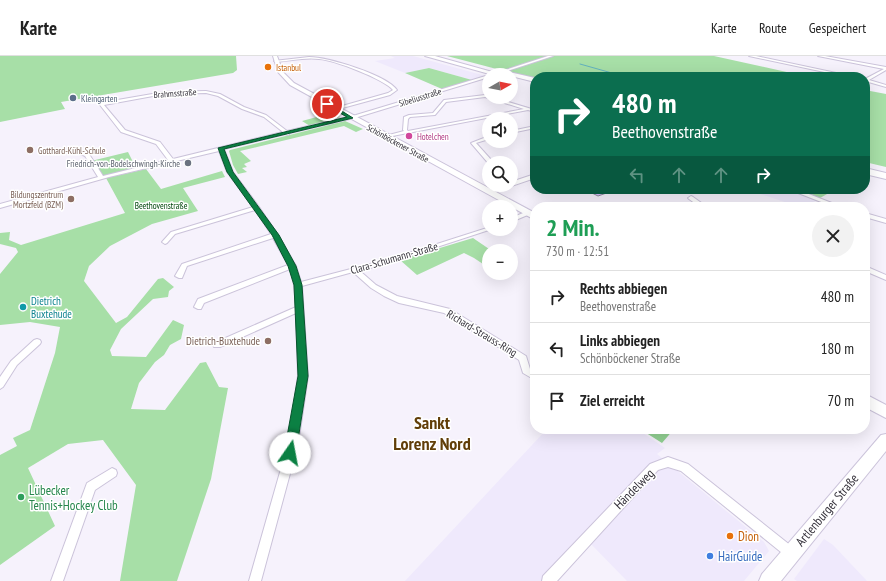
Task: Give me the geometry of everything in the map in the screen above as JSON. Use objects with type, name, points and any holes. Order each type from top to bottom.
[{"type":"highway","points":[[428,56],[482,70]]},
{"type":"highway","points":[[440,56],[482,69]]},
{"type":"highway","points":[[518,77],[530,79]]},
{"type":"highway","points":[[518,80],[530,83]]},
{"type":"highway","points":[[870,166],[886,170]]},
{"type":"highway","points":[[870,172],[886,176]]},
{"type":"main road","name":"Schönböckener Straße","points":[[276,59],[283,77],[291,84],[482,188]]},
{"type":"main road","name":"Schönböckener Straße","points":[[489,192],[530,214]]},
{"type":"main road","points":[[870,403],[886,412]]},
{"type":"main road","name":"Artlenburger Straße","points":[[769,581],[886,440]]},
{"type":"street","name":"Sibeliusstraße","points":[[515,68],[552,56]]},
{"type":"street","points":[[751,56],[829,72]]},
{"type":"street","points":[[820,56],[886,69]]},
{"type":"street","points":[[276,59],[313,58],[326,60],[380,80],[393,87],[395,90],[389,94],[336,109]]},
{"type":"street","points":[[879,67],[886,63]]},
{"type":"street","points":[[870,78],[886,69]]},
{"type":"street","name":"Sibeliusstraße","points":[[351,118],[482,79]]},
{"type":"street","points":[[870,81],[886,86]]},
{"type":"street","name":"Brahmsstraße","points":[[171,160],[158,143],[123,131],[100,104],[164,92],[206,92],[219,95],[243,108],[264,116],[288,134]]},
{"type":"street","points":[[407,132],[405,130],[406,122],[409,116],[434,114],[445,101],[484,96],[529,110]]},
{"type":"street","points":[[387,136],[529,110]]},
{"type":"street","points":[[0,206],[102,177],[351,118]]},
{"type":"street","points":[[518,131],[530,128]]},
{"type":"street","points":[[482,140],[474,143],[485,156]]},
{"type":"street","points":[[221,148],[230,172],[275,235],[292,266],[298,285],[300,308],[303,376],[293,444],[256,581]]},
{"type":"street","points":[[80,152],[87,155],[102,177]]},
{"type":"street","points":[[518,181],[530,177]]},
{"type":"street","points":[[804,194],[826,202]]},
{"type":"street","points":[[691,198],[697,202]]},
{"type":"street","points":[[164,242],[173,233],[257,208]]},
{"type":"street","points":[[518,218],[530,215]]},
{"type":"street","points":[[870,216],[886,221]]},
{"type":"street","name":"Clara-Schumann-Straße","points":[[298,285],[355,270],[482,231]]},
{"type":"street","points":[[179,276],[184,265],[275,235]]},
{"type":"street","points":[[198,307],[201,301],[292,266]]},
{"type":"street","name":"Richard-Strauss-Ring","points":[[355,270],[379,292],[394,299],[435,307],[447,311],[522,358],[526,371],[530,374]]},
{"type":"street","points":[[870,270],[886,278]]},
{"type":"street","points":[[217,345],[300,308]]},
{"type":"street","points":[[0,385],[14,363],[37,342]]},
{"type":"street","name":"Händelweg","points":[[548,581],[654,467],[668,462],[684,467],[791,553]]},
{"type":"street","points":[[57,581],[91,488],[112,473]]},
{"type":"shaded area","points":[[391,56],[413,56],[482,75],[482,77],[472,80],[429,68],[405,73],[375,61],[395,58]]},
{"type":"shaded area","points":[[760,194],[810,194],[820,198],[813,202],[785,202]]},
{"type":"shaded area","points":[[542,434],[644,434],[665,448],[657,454],[764,542],[769,551],[744,581],[627,581],[588,541],[550,581],[405,581]]},
{"type":"shaded area","points":[[824,539],[833,545],[867,581],[797,581],[794,579]]},
{"type":"green space","points":[[0,56],[236,56],[237,70],[233,73],[61,102],[65,109],[0,122]]},
{"type":"green space","points":[[447,56],[714,56],[786,72],[530,72],[530,78],[518,75],[518,68],[493,68]]},
{"type":"green space","points":[[429,68],[472,80],[442,89],[405,73]]},
{"type":"green space","points":[[870,91],[886,94],[886,167],[870,163]]},
{"type":"green space","points":[[326,109],[340,117],[310,126],[302,121],[324,115],[319,110]]},
{"type":"green space","points":[[345,121],[363,129],[356,132],[344,126],[240,151],[251,161],[244,164],[247,167],[242,168],[247,172],[238,174],[233,165],[230,150]]},
{"type":"green space","points":[[128,152],[136,168],[101,177],[91,161]]},
{"type":"green space","name":"Beethovenstraße","points":[[146,169],[161,189],[222,171],[225,177],[183,188],[198,211],[152,224],[110,246],[89,266],[84,281],[116,323],[127,317],[158,279],[163,278],[174,287],[169,291],[168,297],[153,299],[121,329],[110,350],[112,356],[146,357],[173,320],[184,325],[181,339],[170,345],[164,355],[155,362],[139,383],[131,409],[165,410],[200,363],[206,362],[219,387],[228,388],[211,479],[177,581],[120,581],[136,485],[103,440],[68,444],[28,468],[55,526],[0,565],[0,455],[17,446],[13,438],[30,430],[55,353],[60,327],[30,322],[0,325],[0,274],[18,252],[16,248],[0,244],[0,233],[10,232],[9,240],[21,245],[125,213],[106,178]]},
{"type":"green space","points":[[810,194],[827,194],[820,198]]},
{"type":"green space","points":[[473,238],[482,244],[482,263],[464,253],[417,275],[400,260]]},
{"type":"green space","points":[[648,434],[670,434],[662,443]]},
{"type":"waterway","points":[[580,64],[608,72]]},
{"type":"place","name":"Istanbul","points":[[268,67]]},
{"type":"place","name":"Kleingarten","points":[[73,98]]},
{"type":"place","name":"Hotelchen","points":[[409,136]]},
{"type":"place","name":"Gotthard-Kühl-Schule","points":[[30,150]]},
{"type":"place","name":"Friedrich-von-Bodelschwingh-Kirche","points":[[188,163]]},
{"type":"place","name":"Bildungszentrum Mortzfeld (BZM)","points":[[71,199]]},
{"type":"place","name":"Dietrich Buxtehude","points":[[23,307]]},
{"type":"place","name":"Dietrich-Buxtehude","points":[[268,341]]},
{"type":"place","name":"Lübecker Tennis+Hockey Club","points":[[21,497]]},
{"type":"place","name":"Dion","points":[[730,536]]},
{"type":"place","name":"HairGuide","points":[[710,556]]},
{"type":"district","name":"Sankt Lorenz Nord","points":[[432,432]]},
{"type":"route","points":[[290,453],[293,444],[303,376],[298,285],[292,266],[275,235],[230,172],[221,148],[351,118],[327,104]]}]
